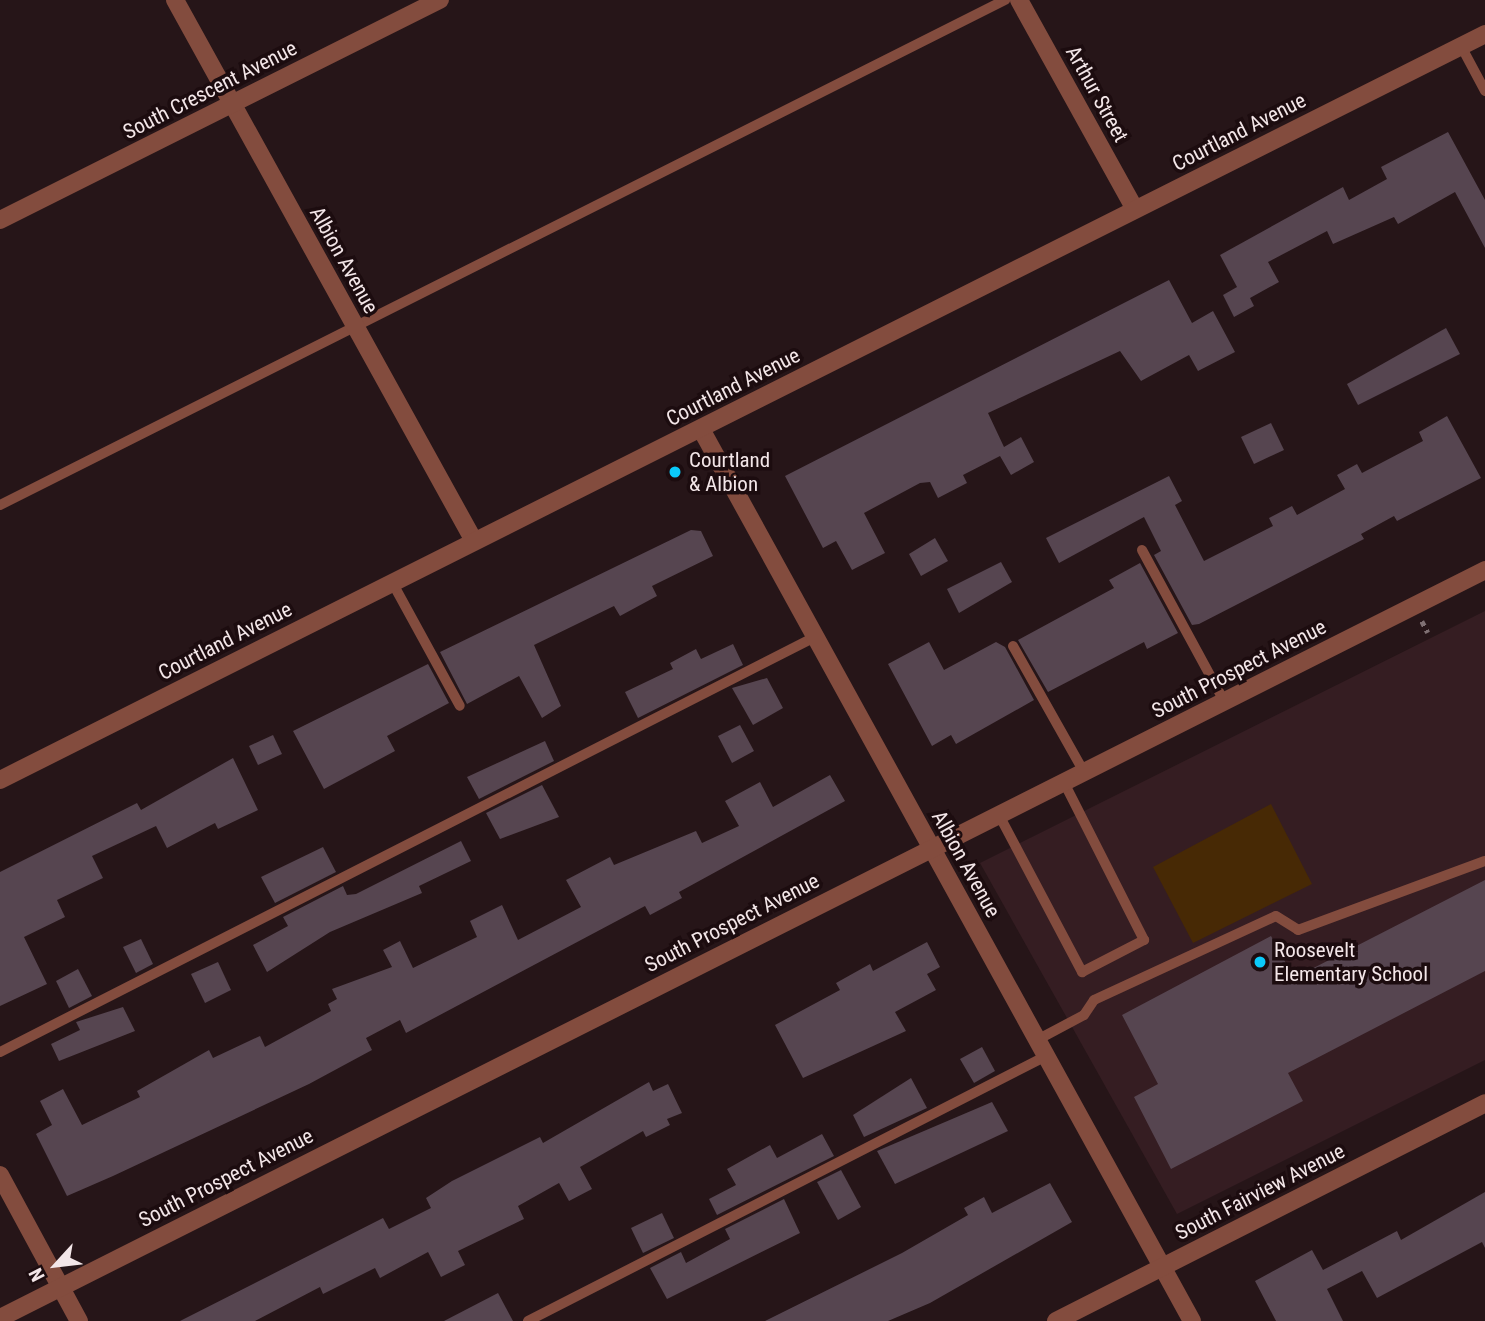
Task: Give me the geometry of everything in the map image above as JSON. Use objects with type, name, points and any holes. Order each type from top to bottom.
[{"type":"street","name":"Albion Avenue","points":[[176,0],[474,541]]},
{"type":"street","name":"South Crescent Avenue","points":[[0,220],[440,0]]},
{"type":"street","name":"Arthur Street","points":[[1019,0],[1135,209]]},
{"type":"street","name":"Courtland Avenue","points":[[0,780],[1485,34]]},
{"type":"street","name":"Albion Avenue","points":[[701,429],[1192,1321]]},
{"type":"street","name":"South Prospect Avenue","points":[[0,1318],[1485,570]]},
{"type":"street","name":"South Fairview Avenue","points":[[1056,1321],[1485,1103]]},
{"type":"street","points":[[0,1175],[79,1321]]},
{"type":"lane","points":[[0,505],[1005,0]]},
{"type":"lane","points":[[1461,46],[1485,91]]},
{"type":"lane","points":[[1142,550],[1224,701]]},
{"type":"lane","points":[[392,582],[460,706]]},
{"type":"lane","points":[[0,1052],[815,637]]},
{"type":"lane","points":[[1013,646],[1084,772]]},
{"type":"lane","points":[[999,815],[1082,972],[1144,940],[1064,782]]},
{"type":"lane","points":[[1037,1040],[1084,1016],[1094,1000],[1276,916],[1298,930],[1485,862]]},
{"type":"lane","points":[[528,1321],[1046,1056]]},
{"type":"shaded area","name":"Roosevelt Elementary School","points":[[1485,611],[1485,1060],[1177,1214],[980,863]]},
{"type":"shaded area","points":[[1271,804],[1312,884],[1193,943],[1153,867]]},
{"type":"building","points":[[1448,132],[1485,200],[1485,248],[1455,192],[1398,224],[1394,217],[1333,244],[1327,231],[1268,262],[1279,282],[1250,298],[1254,306],[1234,317],[1223,295],[1237,287],[1220,255],[1343,187],[1349,200],[1387,179],[1381,167]]},
{"type":"building","points":[[1169,280],[1192,323],[1213,311],[1235,352],[1198,371],[1189,355],[1141,381],[1120,351],[988,413],[1004,447],[1021,437],[1034,462],[1011,475],[1000,456],[963,475],[967,483],[938,498],[930,482],[920,483],[864,513],[885,553],[852,570],[836,541],[823,548],[785,476]]},
{"type":"building","points":[[1446,328],[1460,354],[1358,405],[1347,384]]},
{"type":"building","points":[[1447,416],[1481,478],[1397,521],[1394,516],[1361,534],[1364,539],[1199,624],[1192,625],[1154,555],[1161,551],[1144,517],[1059,563],[1046,538],[1169,476],[1182,501],[1175,505],[1204,561],[1273,526],[1269,518],[1292,506],[1297,515],[1345,489],[1337,475],[1357,464],[1362,473],[1423,441],[1419,432]]},
{"type":"building","points":[[1271,423],[1284,450],[1254,464],[1241,437]]},
{"type":"building","points":[[691,530],[701,531],[713,556],[652,586],[657,596],[620,616],[614,606],[534,645],[561,706],[542,718],[519,676],[467,704],[440,652]]},
{"type":"building","points":[[935,538],[948,561],[921,576],[909,554]]},
{"type":"building","points":[[1001,562],[1012,582],[959,613],[947,589]]},
{"type":"building","points":[[1140,563],[1178,633],[1147,649],[1144,642],[1048,692],[1018,640],[1114,588],[1109,580]]},
{"type":"building","points":[[929,642],[944,670],[996,642],[1005,647],[1034,700],[956,744],[951,735],[932,746],[888,664]]},
{"type":"building","points":[[733,644],[743,665],[638,718],[625,692],[673,669],[670,663],[696,649],[701,659]]},
{"type":"building","points":[[428,664],[449,703],[387,736],[395,751],[324,789],[293,731]]},
{"type":"building","points":[[767,678],[783,708],[753,725],[732,688]]},
{"type":"building","points":[[740,725],[754,751],[732,763],[718,736]]},
{"type":"building","points":[[273,735],[282,754],[258,765],[249,746]]},
{"type":"building","points":[[545,741],[554,761],[479,799],[467,777]]},
{"type":"building","points":[[233,758],[258,810],[218,829],[215,823],[167,848],[156,826],[92,856],[103,878],[57,900],[65,917],[24,937],[47,984],[0,1006],[0,872],[137,803],[141,810]]},
{"type":"building","points":[[830,775],[845,801],[679,892],[682,898],[650,915],[645,906],[406,1033],[400,1020],[366,1038],[372,1050],[309,1084],[67,1196],[36,1134],[52,1125],[40,1101],[63,1089],[82,1125],[140,1097],[137,1091],[209,1050],[213,1058],[260,1036],[265,1047],[331,1011],[328,1004],[337,999],[332,989],[392,967],[383,950],[400,941],[413,968],[477,937],[470,921],[502,905],[518,940],[581,907],[566,880],[610,857],[614,865],[696,831],[702,843],[739,826],[725,801],[760,782],[773,807]]},
{"type":"building","points":[[542,785],[559,817],[500,839],[486,813]]},
{"type":"building","points":[[461,841],[471,861],[419,886],[422,893],[330,932],[267,972],[253,945],[288,926],[283,917],[343,886],[347,895],[356,894]]},
{"type":"building","points":[[323,847],[336,872],[275,903],[261,877]]},
{"type":"building","points":[[1485,880],[1485,971],[1288,1073],[1303,1101],[1171,1169],[1134,1097],[1158,1084],[1122,1015],[1271,936],[1294,978]]},
{"type":"building","points":[[141,939],[153,964],[136,973],[123,947]]},
{"type":"building","points":[[927,942],[940,967],[927,974],[936,990],[895,1012],[906,1031],[803,1078],[775,1025],[840,990],[836,983],[870,964],[873,971]]},
{"type":"building","points":[[218,962],[231,990],[205,1003],[191,974]]},
{"type":"building","points":[[78,969],[92,996],[69,1008],[56,981]]},
{"type":"building","points":[[123,1007],[135,1031],[59,1061],[51,1044],[80,1030],[76,1022]]},
{"type":"building","points":[[982,1047],[995,1071],[974,1083],[960,1059]]},
{"type":"building","points":[[911,1078],[927,1108],[864,1137],[853,1115]]},
{"type":"building","points":[[649,1082],[653,1091],[668,1084],[682,1113],[667,1119],[670,1125],[646,1137],[643,1131],[580,1167],[592,1189],[569,1201],[559,1183],[518,1206],[524,1219],[458,1251],[465,1265],[441,1277],[428,1252],[380,1278],[375,1268],[323,1294],[320,1287],[255,1321],[180,1321],[383,1218],[389,1229],[431,1208],[426,1198],[452,1181],[540,1137],[543,1143]]},
{"type":"building","points":[[992,1102],[1008,1131],[895,1184],[877,1151]]},
{"type":"building","points":[[822,1134],[834,1156],[717,1215],[709,1199],[736,1185],[727,1169],[770,1145],[777,1158]]},
{"type":"building","points":[[841,1170],[861,1207],[838,1220],[817,1182]]},
{"type":"building","points":[[1050,1183],[1072,1222],[930,1303],[888,1321],[765,1321],[902,1253],[968,1215],[964,1208],[984,1197],[992,1213]]},
{"type":"building","points":[[1485,1192],[1485,1248],[1482,1242],[1377,1298],[1362,1271],[1327,1289],[1343,1321],[1276,1321],[1255,1281],[1312,1250],[1323,1270],[1397,1231],[1401,1240]]},
{"type":"building","points":[[784,1199],[800,1233],[667,1299],[650,1268],[681,1252],[686,1263],[730,1239],[725,1229]]},
{"type":"building","points":[[662,1213],[674,1238],[643,1253],[631,1228]]},
{"type":"building","points":[[498,1293],[513,1321],[444,1321]]},
{"type":"place","name":"Courtland & Albion","points":[[675,472]]},
{"type":"place","name":"Roosevelt Elementary School","points":[[1260,962]]}]
